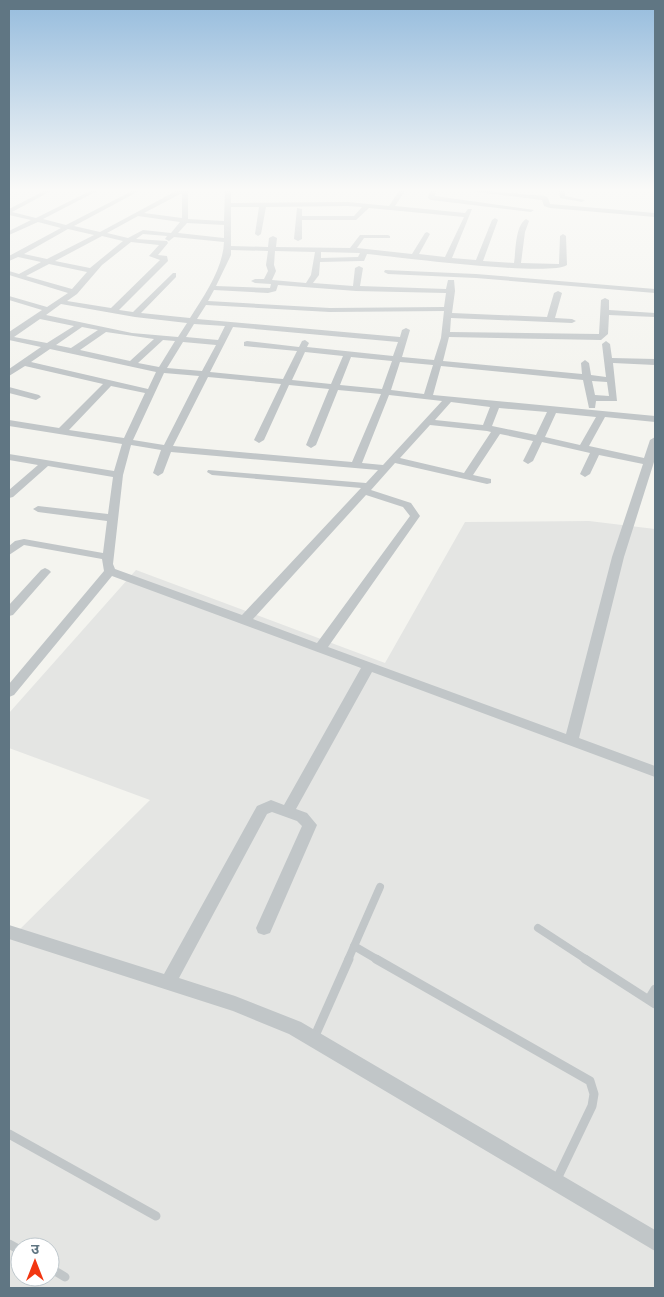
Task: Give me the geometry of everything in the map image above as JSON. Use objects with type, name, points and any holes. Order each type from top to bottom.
[{"type":"street","points":[[9,259],[24,252]]},
{"type":"street","points":[[20,276],[69,252]]},
{"type":"street","points":[[9,337],[74,292],[92,271],[114,252]]},
{"type":"street","points":[[114,311],[164,261],[164,258],[153,256],[157,252]]},
{"type":"street","points":[[110,571],[108,557],[118,475],[127,442],[162,370],[212,288],[227,252]]},
{"type":"street","points":[[267,282],[272,271],[270,265],[273,252]]},
{"type":"street","points":[[308,285],[315,275],[318,252]]},
{"type":"street","points":[[317,260],[361,259],[365,252]]},
{"type":"street","points":[[370,252],[518,266],[562,266],[562,252]]},
{"type":"street","points":[[414,256],[417,252]]},
{"type":"street","points":[[448,259],[451,252]]},
{"type":"street","points":[[478,262],[482,252]]},
{"type":"street","points":[[518,266],[520,252]]},
{"type":"street","points":[[20,254],[92,271]]},
{"type":"street","points":[[356,289],[359,268]]},
{"type":"street","points":[[388,272],[452,275],[655,292]]},
{"type":"street","points":[[9,273],[74,292]]},
{"type":"street","points":[[135,315],[173,275]]},
{"type":"street","points":[[428,397],[446,334],[452,275]]},
{"type":"street","points":[[255,281],[308,285],[342,299]]},
{"type":"street","points":[[212,288],[268,291],[273,289],[276,283]]},
{"type":"street","points":[[342,299],[356,289],[450,291]]},
{"type":"street","points":[[406,290],[406,310]]},
{"type":"street","points":[[551,319],[558,293]]},
{"type":"street","points":[[9,298],[49,310]]},
{"type":"street","points":[[204,303],[342,299],[406,310],[572,321]]},
{"type":"street","points":[[446,334],[601,337],[604,334],[605,300]]},
{"type":"street","points":[[61,302],[135,315],[403,340]]},
{"type":"street","points":[[605,312],[655,315]]},
{"type":"street","points":[[39,316],[104,330],[160,339],[222,343]]},
{"type":"street","points":[[9,324],[22,328]]},
{"type":"street","points":[[9,372],[80,325]]},
{"type":"street","points":[[158,473],[167,448],[230,325]]},
{"type":"street","points":[[73,351],[104,330]]},
{"type":"street","points":[[356,465],[386,392],[406,330]]},
{"type":"street","points":[[259,440],[310,332]]},
{"type":"street","points":[[9,337],[162,370],[386,392],[495,405],[655,419]]},
{"type":"street","points":[[131,364],[160,339]]},
{"type":"street","points":[[247,344],[612,380]]},
{"type":"street","points":[[591,398],[614,399],[606,344]]},
{"type":"street","points":[[311,445],[348,354]]},
{"type":"street","points":[[609,360],[655,362]]},
{"type":"street","points":[[24,363],[151,392]]},
{"type":"street","points":[[583,448],[598,414],[591,398],[585,363]]},
{"type":"street","points":[[62,431],[110,382]]},
{"type":"street","points":[[9,390],[36,398]]},
{"type":"street","points":[[245,620],[449,399]]},
{"type":"street","points":[[467,476],[492,429],[495,405]]},
{"type":"street","points":[[528,461],[553,410]]},
{"type":"street","points":[[9,422],[167,448],[356,465],[390,464],[487,481]]},
{"type":"street","points":[[428,422],[492,429],[649,462]]},
{"type":"street","points":[[571,741],[618,557],[655,440]]},
{"type":"street","points":[[585,474],[596,451]]},
{"type":"street","points":[[9,457],[118,475]]},
{"type":"street","points":[[9,495],[46,463]]},
{"type":"street","points":[[212,472],[367,489],[407,505],[415,516],[414,521],[320,648]]},
{"type":"street","points":[[38,509],[113,518]]},
{"type":"street","points":[[9,552],[14,541],[32,542],[108,557]]},
{"type":"street","points":[[110,571],[655,772]]},
{"type":"street","points":[[9,692],[110,571]]},
{"type":"street","points":[[9,612],[45,572]]},
{"type":"street","points":[[288,810],[369,666]]},
{"type":"street","points":[[168,982],[262,810],[271,806],[288,810],[308,820],[310,825],[264,928]]},
{"type":"street","points":[[9,932],[168,982],[269,1017],[314,1040],[655,1241]]},
{"type":"lane","points":[[314,1040],[380,887]]},
{"type":"lane","points":[[538,928],[652,1002],[655,989]]},
{"type":"lane","points":[[354,946],[590,1081],[594,1094],[592,1106],[556,1182]]},
{"type":"lane","points":[[9,1134],[156,1216]]},
{"type":"lane","points":[[60,1274],[65,1277]]},
{"type":"shaded area","points":[[589,521],[655,529],[655,1288],[9,1288],[9,940],[150,800],[9,748],[9,713],[136,570],[385,663],[465,522]]}]
